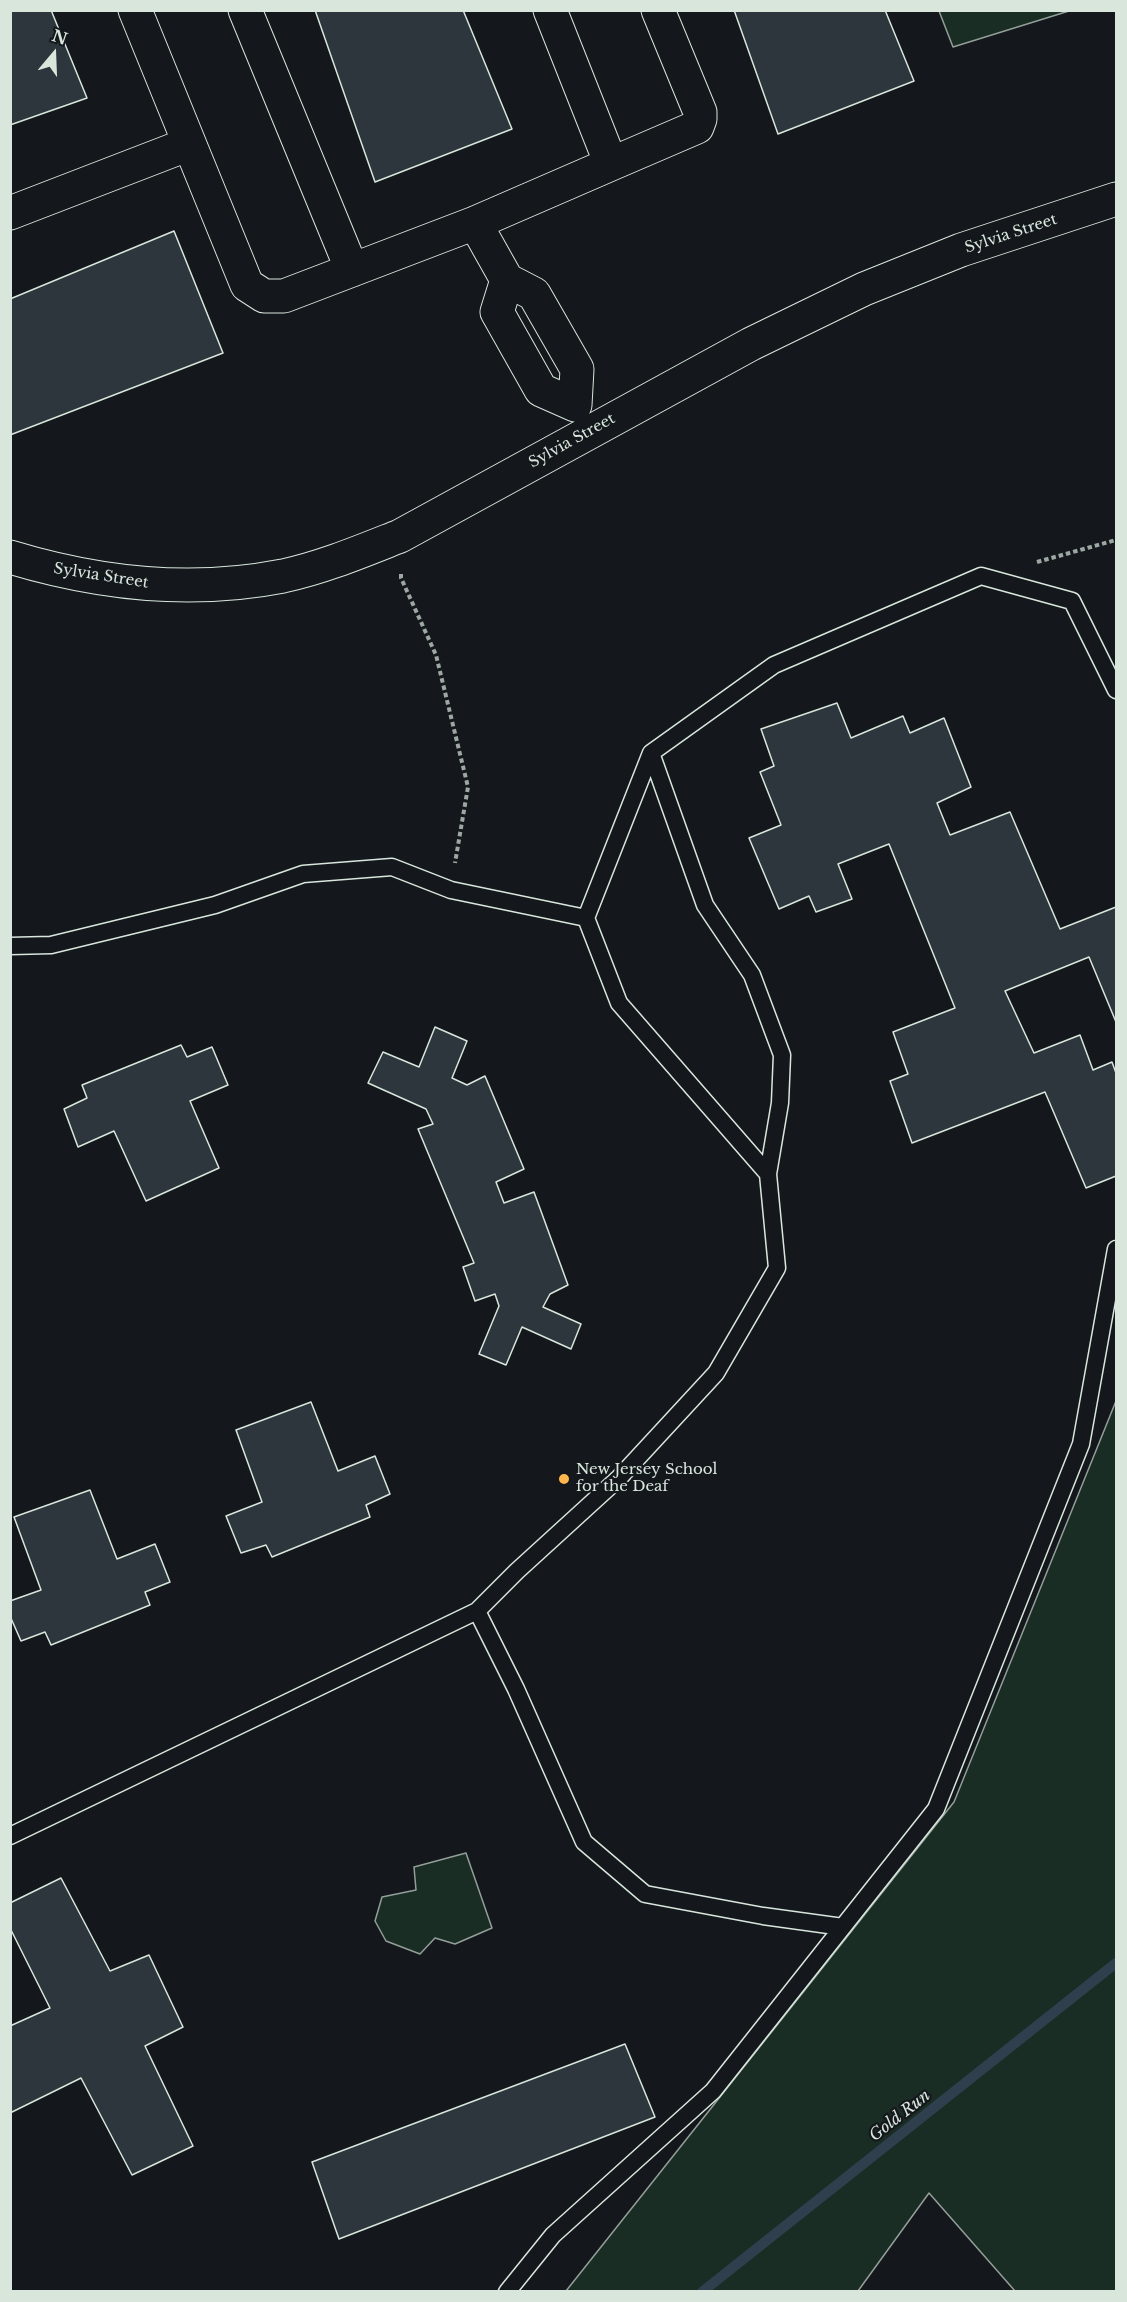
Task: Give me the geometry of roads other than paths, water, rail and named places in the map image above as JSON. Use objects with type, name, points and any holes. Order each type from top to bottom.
[{"type":"street","points":[[135,10],[247,285],[264,296],[284,296],[475,223],[697,127],[700,112],[658,10]]},
{"type":"street","points":[[245,10],[352,270]]},
{"type":"street","points":[[550,10],[611,164]]},
{"type":"street","points":[[10,213],[189,144]]},
{"type":"street","name":"Sylvia Street","points":[[10,557],[90,577],[151,585],[213,585],[283,576],[343,559],[400,536],[582,418],[741,350],[864,289],[961,250],[1116,199]]},
{"type":"street","points":[[475,223],[507,280],[497,312],[541,390],[582,418]]},
{"type":"lane","points":[[768,1174],[619,1003],[586,918],[651,753],[774,665],[981,576],[1072,601],[1116,690]]},
{"type":"lane","points":[[10,1836],[477,1611],[619,1478],[716,1373],[777,1268],[768,1174],[780,1103],[782,1055],[752,975],[705,905],[651,753]]},
{"type":"lane","points":[[10,946],[51,945],[204,908],[303,874],[392,867],[451,890],[586,918]]},
{"type":"lane","points":[[507,2292],[553,2235],[713,2091],[936,1809],[1081,1444],[1116,1249]]},
{"type":"lane","points":[[477,1611],[516,1689],[584,1842],[645,1894],[763,1916],[843,1927]]},
{"type":"waterway","name":"Gold Run","points":[[702,2292],[1116,1963]]},
{"type":"place","name":"New Jersey School for the Deaf","points":[[564,1479]]}]
